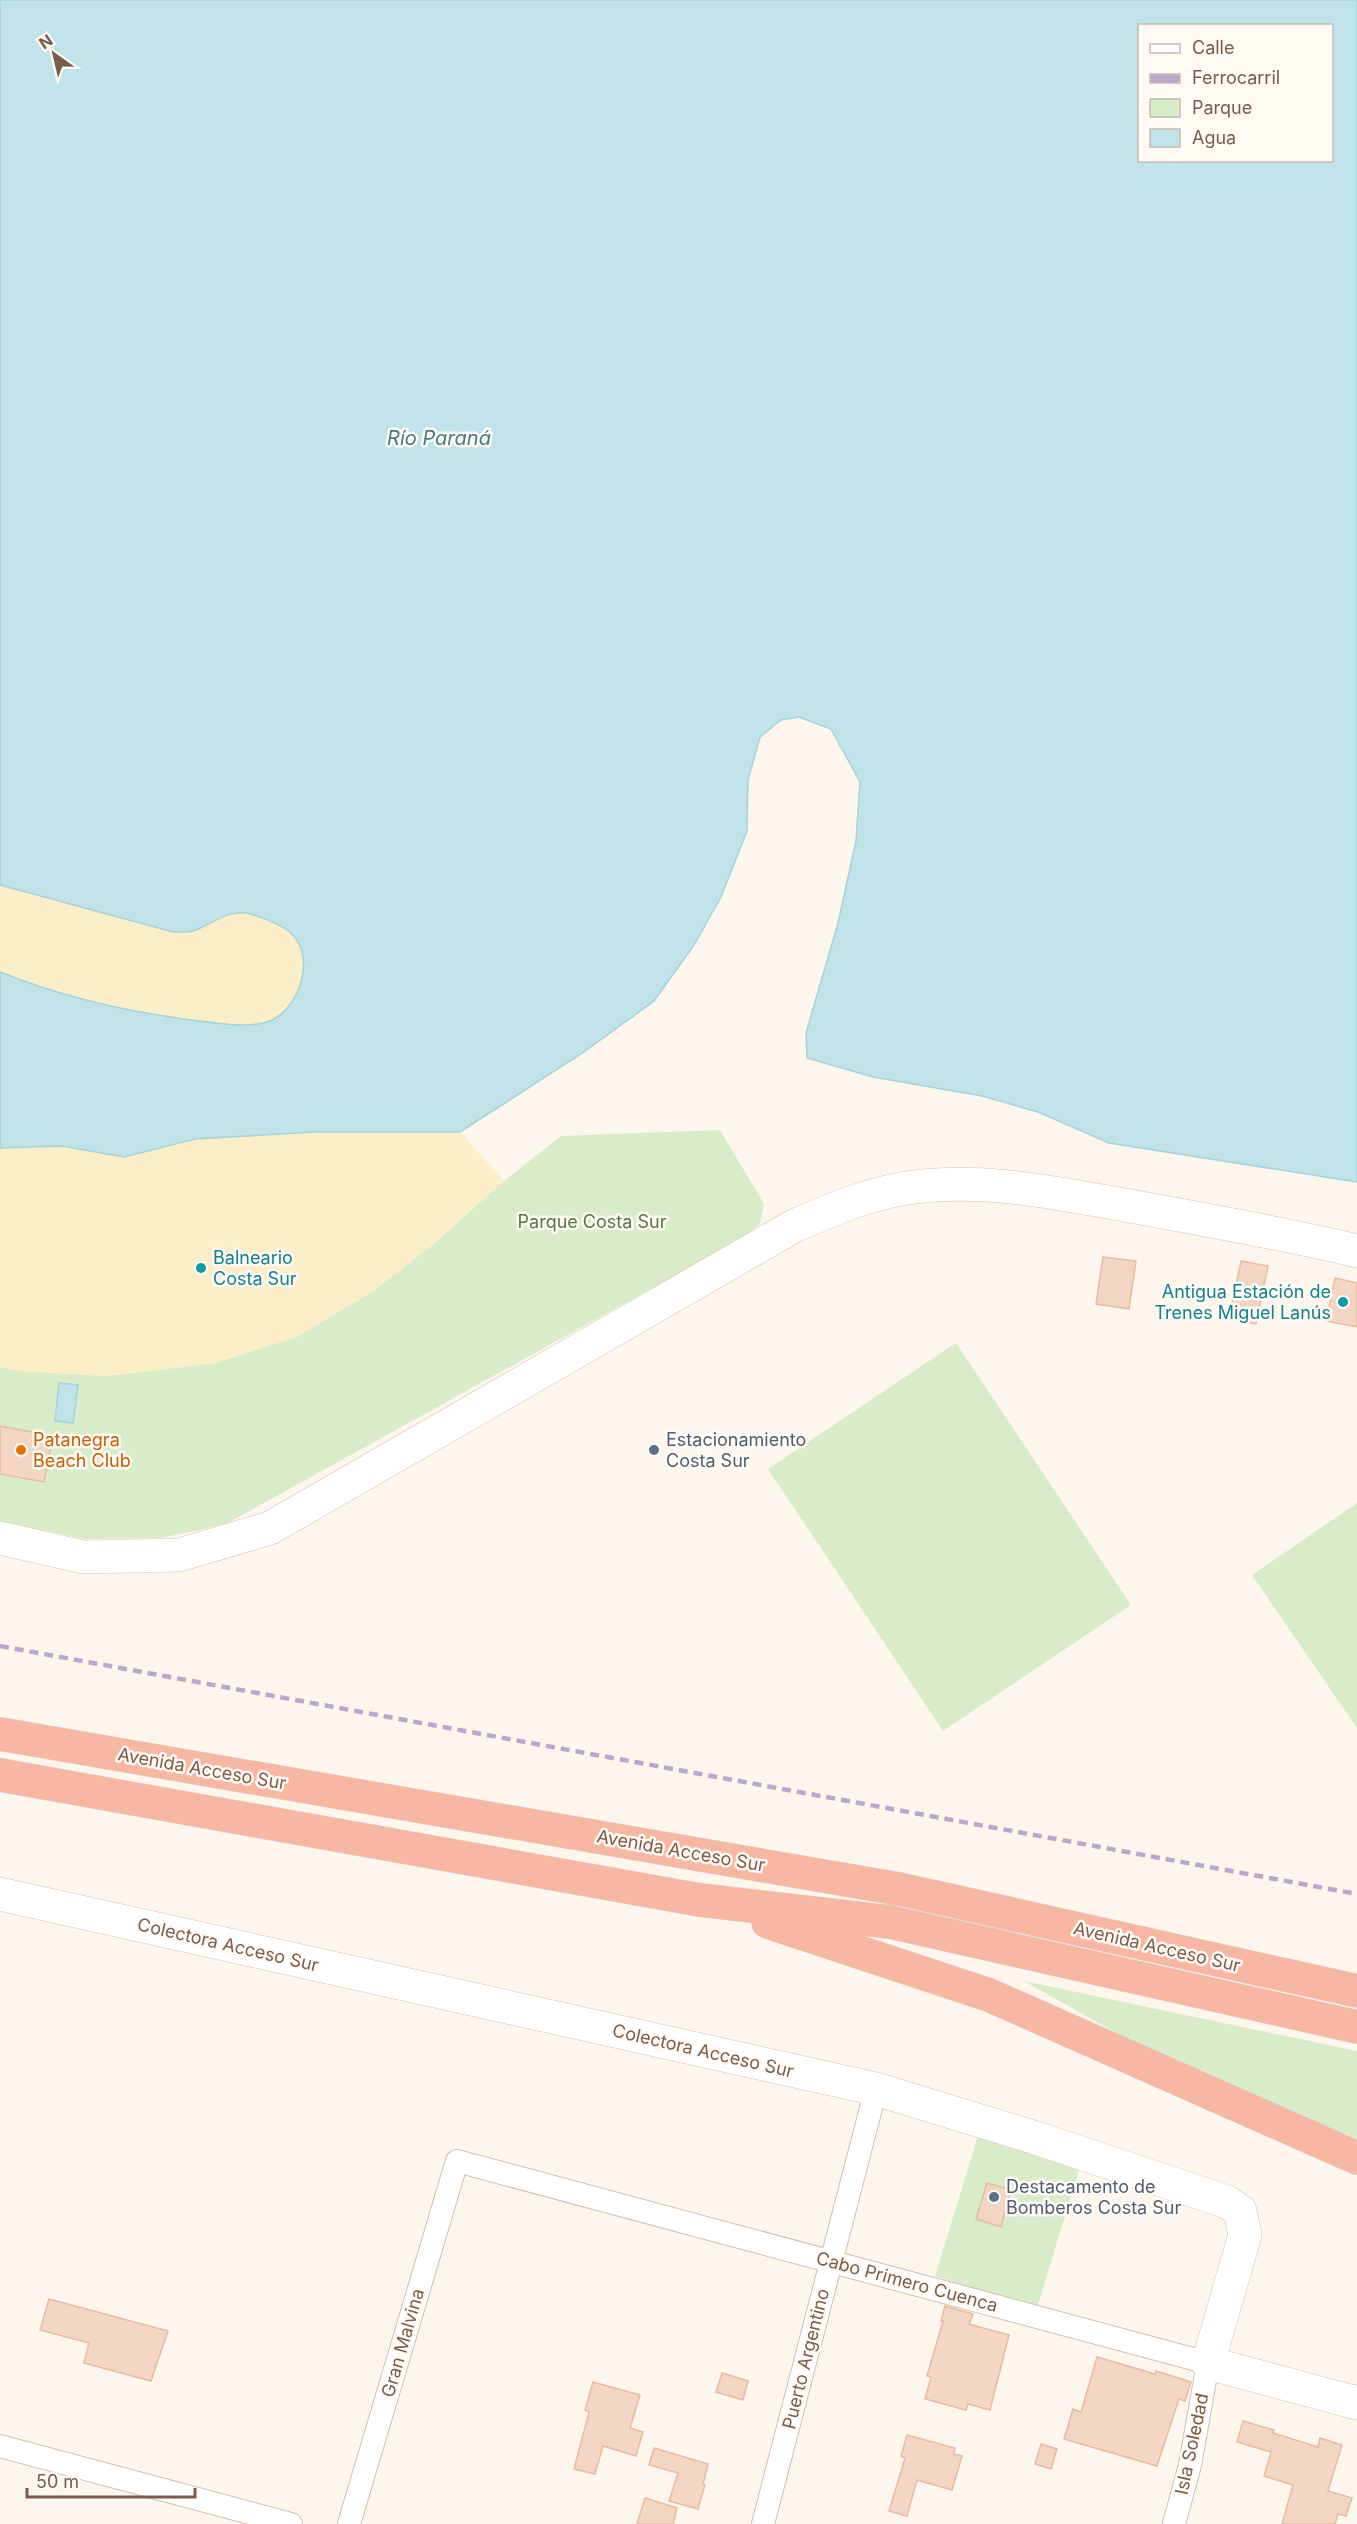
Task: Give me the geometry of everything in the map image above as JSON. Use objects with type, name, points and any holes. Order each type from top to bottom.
[{"type":"highway","name":"Avenida Acceso Sur","points":[[0,1734],[899,1889],[1357,1991]]},
{"type":"highway","name":"Avenida Acceso Sur","points":[[0,1775],[700,1900],[890,1922],[1357,2027]]},
{"type":"highway","points":[[700,1900],[989,1995],[1357,2158]]},
{"type":"main road","points":[[0,1538],[83,1557],[179,1555],[270,1528],[794,1226],[843,1204],[879,1194],[922,1186],[957,1184],[1048,1192],[1244,1226],[1357,1251]]},
{"type":"main road","name":"Colectora Acceso Sur","points":[[0,1894],[876,2089],[1033,2137],[1227,2202],[1240,2211],[1245,2235],[1208,2363]]},
{"type":"main road","name":"Cabo Primero Cuenca","points":[[1208,2363],[1357,2403]]},
{"type":"street","name":"Puerto Argentino","points":[[763,2524],[876,2089]]},
{"type":"street","name":"Cabo Primero Cuenca","points":[[457,2161],[1208,2363]]},
{"type":"street","name":"Gran Malvina","points":[[350,2524],[457,2161]]},
{"type":"street","name":"Isla Soledad","points":[[1174,2524],[1190,2465],[1208,2363]]},
{"type":"street","points":[[0,2446],[291,2524]]},
{"type":"green space","name":"Parque Costa Sur","points":[[720,1130],[764,1204],[760,1224],[741,1239],[226,1524],[161,1538],[85,1539],[0,1521],[0,1367],[22,1371],[105,1376],[216,1363],[430,1247],[504,1181],[561,1136]]},
{"type":"green space","points":[[956,1343],[1131,1605],[943,1731],[768,1469]]},
{"type":"green space","points":[[1357,1503],[1357,1728],[1252,1575]]},
{"type":"green space","points":[[1024,1981],[1357,2051],[1357,2139],[1164,2060]]},
{"type":"green space","points":[[978,2136],[1080,2167],[1037,2308],[935,2276]]},
{"type":"sand","points":[[0,885],[173,932],[193,931],[236,913],[251,914],[283,928],[292,934],[300,945],[303,972],[300,986],[294,999],[275,1019],[242,1025],[181,1019],[129,1010],[77,998],[25,982],[0,972]]},
{"type":"sand","name":"Balneario Costa Sur","points":[[315,1132],[460,1132],[504,1181],[430,1247],[375,1290],[297,1337],[216,1363],[105,1376],[22,1371],[0,1367],[0,1148],[62,1146],[124,1157],[195,1139]]},
{"type":"water","name":"Río Paraná","points":[[0,0],[1357,0],[1357,1182],[1109,1143],[1038,1112],[982,1096],[873,1077],[807,1058],[806,1033],[838,923],[856,841],[860,782],[831,729],[799,717],[781,720],[760,737],[748,780],[747,831],[721,897],[694,945],[654,1001],[584,1052],[460,1132],[315,1132],[195,1139],[124,1157],[62,1146],[0,1148],[0,972],[25,982],[102,1004],[155,1015],[235,1025],[263,1023],[275,1019],[294,999],[303,972],[300,945],[292,934],[273,922],[251,914],[236,913],[193,931],[173,932],[0,885]]},
{"type":"water","points":[[59,1383],[78,1385],[73,1423],[55,1421]]},
{"type":"building","points":[[1103,1257],[1136,1261],[1129,1309],[1096,1304]]},
{"type":"building","points":[[1241,1261],[1268,1266],[1256,1324],[1229,1319]]},
{"type":"building","name":"Antigua Estación de Trenes Miguel Lanús","points":[[1335,1278],[1357,1283],[1357,1327],[1326,1321]]},
{"type":"building","points":[[0,1426],[53,1436],[44,1482],[0,1474]]},
{"type":"building","points":[[987,2183],[1011,2190],[1001,2227],[976,2219]]},
{"type":"building","points":[[49,2299],[168,2331],[151,2381],[84,2363],[89,2343],[40,2330]]},
{"type":"building","points":[[945,2306],[973,2314],[969,2324],[1009,2335],[990,2410],[968,2404],[966,2410],[925,2399],[931,2377],[927,2376]]},
{"type":"building","points":[[1097,2357],[1191,2382],[1185,2401],[1179,2399],[1157,2466],[1064,2439],[1073,2409],[1081,2412]]},
{"type":"building","points":[[722,2373],[748,2381],[743,2400],[716,2392]]},
{"type":"building","points":[[593,2382],[640,2395],[630,2428],[643,2432],[636,2456],[603,2446],[595,2474],[574,2469],[589,2412],[585,2410]]},
{"type":"building","points":[[1243,2421],[1318,2447],[1320,2438],[1342,2445],[1328,2491],[1352,2498],[1346,2516],[1338,2514],[1335,2524],[1282,2524],[1293,2485],[1264,2476],[1271,2452],[1237,2442]]},
{"type":"building","points":[[907,2435],[955,2448],[954,2454],[962,2456],[952,2490],[917,2480],[907,2516],[889,2511],[905,2458],[901,2456]]},
{"type":"building","points":[[1041,2444],[1057,2449],[1051,2469],[1035,2464]]},
{"type":"building","points":[[654,2448],[708,2464],[698,2509],[669,2501],[678,2473],[649,2465]]},
{"type":"building","points":[[645,2498],[677,2508],[673,2524],[637,2524]]},
{"type":"railway","points":[[0,1646],[1357,1894]]},
{"type":"place","name":"Balneario Costa Sur","points":[[201,1268]]},
{"type":"place","name":"Antigua Estación de Trenes Miguel Lanús","points":[[1343,1302]]},
{"type":"place","name":"Patanegra Beach Club","points":[[21,1450]]},
{"type":"place","name":"Estacionamiento Costa Sur","points":[[654,1450]]},
{"type":"place","name":"Destacamento de Bomberos Costa Sur","points":[[994,2197]]}]
